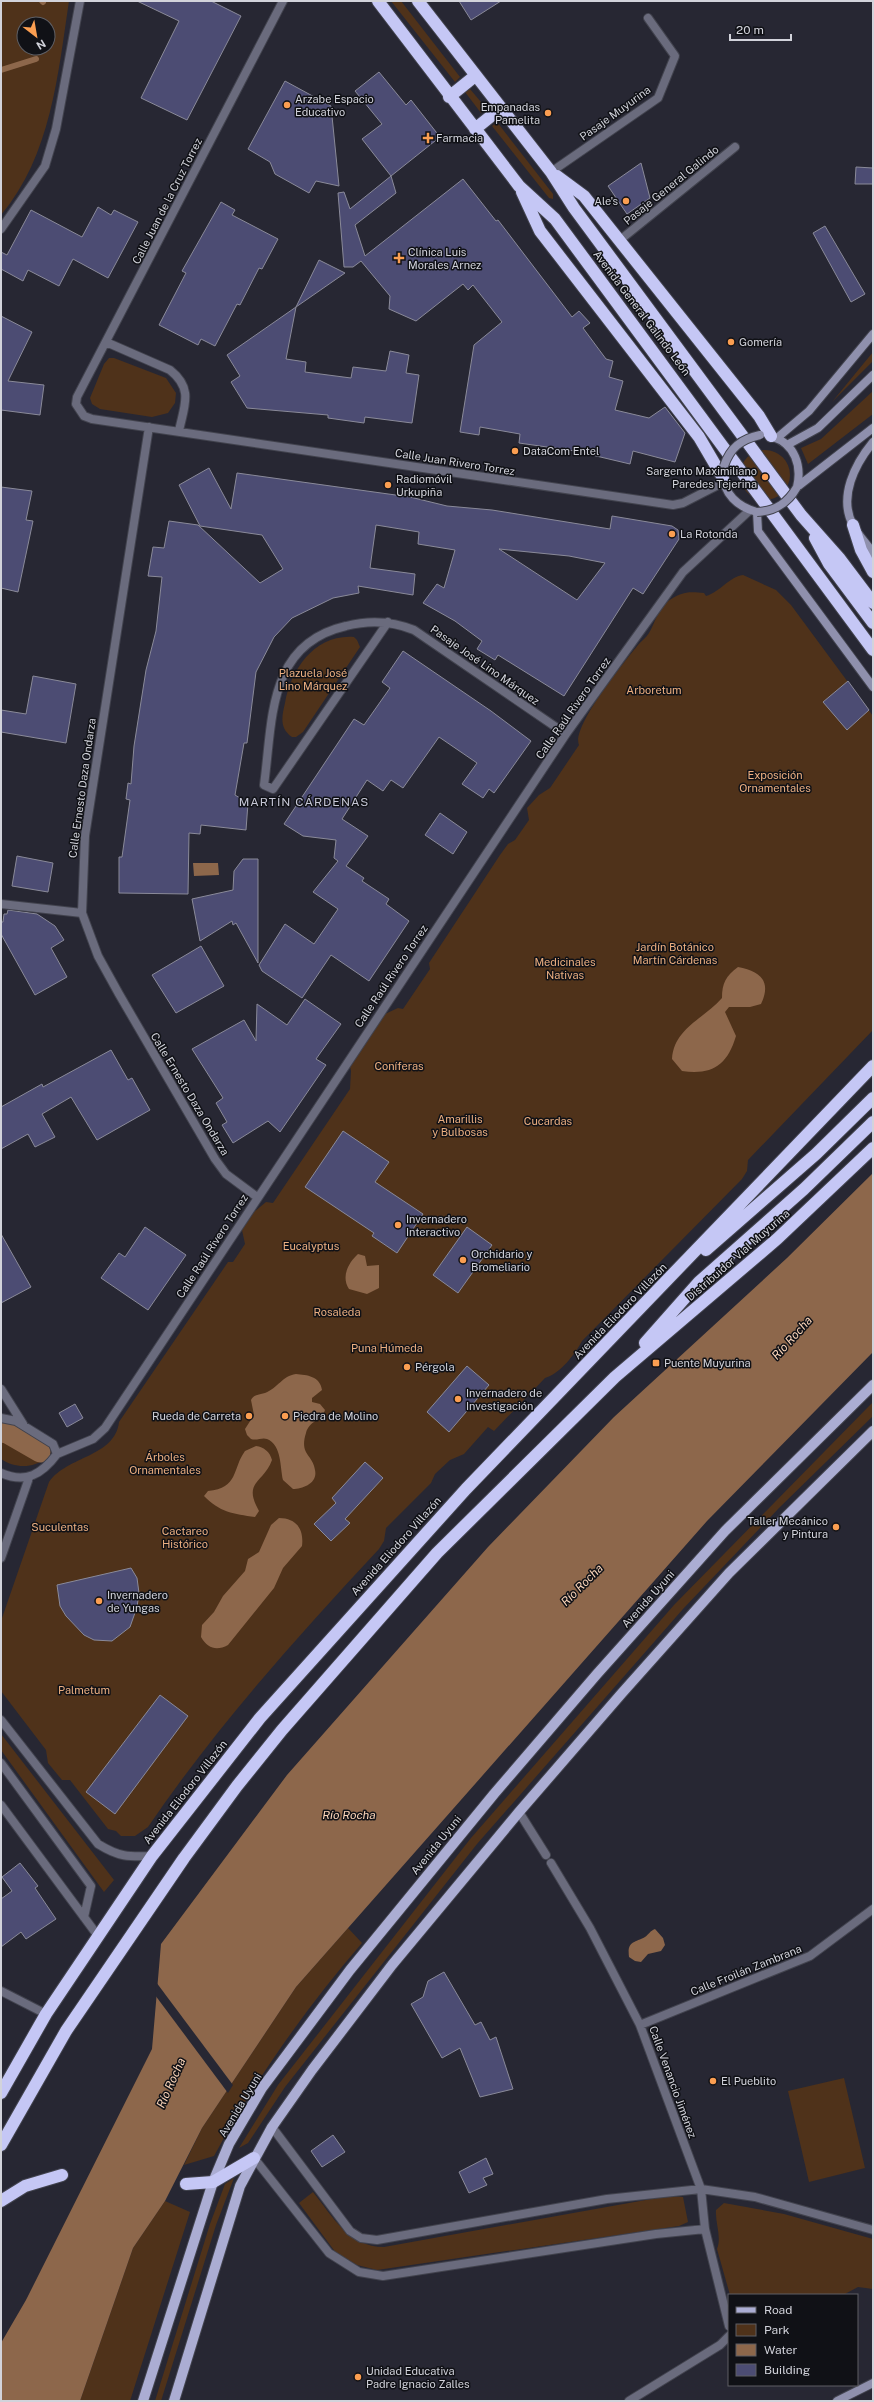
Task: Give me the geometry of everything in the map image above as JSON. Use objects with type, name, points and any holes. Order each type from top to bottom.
[{"type":"highway","name":"Avenida General Galindo León","points":[[378,1],[449,97],[519,186],[555,219],[873,650]]},
{"type":"highway","name":"Avenida General Galindo León","points":[[418,1],[475,76],[552,172],[574,208],[801,515]]},
{"type":"highway","points":[[449,97],[475,76]]},
{"type":"highway","points":[[475,129],[501,108]]},
{"type":"highway","points":[[552,172],[584,196],[759,416],[769,437]]},
{"type":"highway","points":[[519,186],[540,231],[699,437],[724,475]]},
{"type":"highway","points":[[801,515],[840,559],[873,603]]},
{"type":"highway","points":[[801,515],[829,564],[873,623]]},
{"type":"highway","points":[[853,525],[861,550],[873,572]]},
{"type":"highway","name":"Avenida Eliodoro Villazón","points":[[1,2093],[46,2014],[152,1856],[260,1718],[409,1550],[873,1066]]},
{"type":"highway","points":[[661,1288],[760,1205],[816,1154],[873,1098]]},
{"type":"highway","points":[[1,2145],[66,2031],[184,1858],[236,1786],[282,1730],[437,1553],[615,1377],[699,1282],[804,1190],[873,1122]]},
{"type":"highway","name":"Distribuidor Vial Muyurina","points":[[615,1377],[777,1239],[873,1148]]},
{"type":"highway","points":[[186,2184],[213,2182],[254,2158]]},
{"type":"highway","points":[[1,2201],[25,2186],[62,2174]]},
{"type":"main road","points":[[873,334],[809,411],[769,437],[740,442],[733,448],[724,475],[731,496],[742,507],[753,511],[777,508],[785,503],[798,487],[873,428]]},
{"type":"main road","points":[[787,445],[818,428],[873,375]]},
{"type":"main road","points":[[769,437],[787,445],[796,457],[799,467],[798,487]]},
{"type":"main road","points":[[873,442],[852,474],[848,512],[853,525],[873,553]]},
{"type":"main road","points":[[753,511],[758,531],[873,686]]},
{"type":"main road","name":"Avenida Uyuni","points":[[143,2401],[213,2182],[230,2144],[262,2088],[350,1970],[494,1794],[725,1531],[873,1385]]},
{"type":"main road","points":[[174,2401],[238,2192],[254,2158],[272,2127],[392,1965],[519,1812],[729,1573],[873,1431]]},
{"type":"main road","points":[[837,2401],[873,2383]]},
{"type":"street","points":[[1,229],[23,200],[45,166],[56,129],[80,1]]},
{"type":"street","name":"Calle Juan de la Cruz Torrez","points":[[79,410],[76,404],[77,397],[283,1]]},
{"type":"street","name":"Pasaje Muyurina","points":[[552,172],[658,98],[675,56],[648,18]]},
{"type":"street","name":"Pasaje General Galindo","points":[[620,240],[735,147]]},
{"type":"street","points":[[106,342],[170,370],[178,377],[185,387],[186,395],[179,431]]},
{"type":"street","name":"Calle Juan Rivero Torrez","points":[[79,410],[92,419],[673,505],[683,502],[724,475]]},
{"type":"street","name":"Calle Ernesto Daza Ondarza","points":[[149,427],[85,836],[82,871],[82,913],[98,956],[215,1159],[226,1174],[257,1197]]},
{"type":"street","name":"Calle Raúl Rivero Torrez","points":[[57,1454],[93,1439],[105,1428],[257,1197],[566,734],[683,572],[753,511]]},
{"type":"street","name":"Pasaje José Lino Márquez","points":[[388,622],[274,789],[264,785],[277,696],[287,665],[298,651],[315,638],[334,628],[358,623],[388,622],[402,625],[424,636],[566,734]]},
{"type":"street","points":[[1,904],[82,913]]},
{"type":"street","points":[[1,1389],[24,1426]]},
{"type":"street","points":[[1,1418],[16,1421],[53,1444],[57,1454],[49,1465],[29,1478],[10,1477],[1,1473]]},
{"type":"street","points":[[1,1558],[29,1478]]},
{"type":"street","points":[[1,1720],[98,1844],[114,1854],[126,1857],[152,1856]]},
{"type":"street","points":[[1,1763],[91,1886],[84,1917]]},
{"type":"street","points":[[1,1805],[98,1936]]},
{"type":"street","name":"Calle Venancio Jiménez","points":[[519,1812],[590,1928],[640,2025],[701,2189],[705,2229],[728,2322]]},
{"type":"street","name":"Calle Froilán Zambrana","points":[[640,2025],[810,1956],[873,1910]]},
{"type":"street","points":[[1,1991],[46,2014]]},
{"type":"street","points":[[272,2127],[350,2231],[361,2238],[385,2239],[607,2199],[701,2189],[755,2197],[873,2230]]},
{"type":"street","points":[[254,2158],[329,2253],[359,2272],[383,2276],[656,2234],[705,2229]]},
{"type":"street","points":[[629,2401],[720,2345],[728,2337]]},
{"type":"green space","points":[[1,1],[69,1],[61,57],[50,113],[42,141],[18,192],[1,215]]},
{"type":"green space","points":[[391,1],[401,1],[460,77],[455,82]]},
{"type":"green space","points":[[470,89],[486,108],[481,113],[465,92]]},
{"type":"green space","points":[[497,122],[553,194],[553,199],[549,198],[492,126]]},
{"type":"green space","points":[[873,352],[873,361],[832,402]]},
{"type":"green space","points":[[109,358],[114,358],[166,378],[176,393],[175,403],[168,413],[152,417],[100,409],[92,404],[90,398],[104,364]]},
{"type":"green space","points":[[873,391],[873,414],[808,464],[801,448],[821,439]]},
{"type":"green space","points":[[765,450],[775,452],[783,457],[788,465],[790,475],[788,485],[783,493],[775,498],[765,500],[755,498],[747,493],[742,485],[740,475],[742,465],[747,457],[755,452]]},
{"type":"green space","name":"Jardín Botánico Martín Cárdenas","points":[[743,575],[776,590],[791,605],[873,716],[873,1030],[748,1160],[747,1171],[742,1179],[582,1341],[566,1363],[551,1376],[545,1378],[494,1431],[488,1427],[464,1454],[450,1460],[435,1474],[431,1483],[386,1528],[384,1541],[379,1549],[288,1649],[229,1718],[174,1790],[148,1827],[135,1836],[121,1836],[116,1831],[108,1829],[70,1780],[62,1780],[48,1763],[46,1750],[1,1691],[1,1621],[49,1482],[57,1473],[100,1450],[116,1434],[119,1422],[228,1262],[233,1262],[245,1244],[242,1230],[254,1212],[266,1202],[273,1203],[350,1089],[351,1071],[348,1057],[372,1020],[398,1008],[403,1009],[430,969],[429,963],[500,855],[508,844],[515,840],[529,820],[527,808],[539,795],[550,788],[579,745],[579,736],[583,724],[591,709],[623,664],[648,635],[658,613],[667,602],[676,596],[693,592],[704,593],[706,596],[738,576]]},
{"type":"green space","name":"Plazuela José Lino Márquez","points":[[354,637],[360,647],[303,732],[296,737],[292,737],[283,726],[282,717],[288,690],[299,666],[307,656],[328,641]]},
{"type":"green space","points":[[873,1402],[873,1416],[779,1508],[683,1609],[477,1844],[285,2087],[248,2143],[239,2148],[278,2085],[471,1838],[674,1605]]},
{"type":"green space","points":[[1,1425],[14,1427],[28,1433],[40,1443],[48,1453],[46,1458],[41,1462],[29,1466],[18,1466],[1,1459]]},
{"type":"green space","points":[[1,1734],[114,1880],[104,1892],[1,1750]]},
{"type":"green space","points":[[348,1928],[362,1943],[321,1993],[282,2045],[264,2072],[214,2156],[184,2165],[202,2128],[296,1987]]},
{"type":"green space","points":[[844,2078],[865,2168],[809,2182],[788,2091]]},
{"type":"green space","points":[[234,2178],[216,2225],[161,2401],[155,2401],[210,2224],[225,2184]]},
{"type":"green space","points":[[313,2192],[335,2220],[351,2236],[372,2246],[384,2247],[668,2196],[683,2197],[688,2222],[679,2226],[377,2270],[357,2265],[336,2253],[299,2203]]},
{"type":"green space","points":[[165,2201],[190,2212],[130,2401],[80,2401],[133,2248]]},
{"type":"green space","points":[[724,2203],[784,2214],[873,2239],[873,2289],[858,2287],[845,2294],[730,2294],[717,2249],[719,2235],[716,2210]]},
{"type":"water","points":[[193,863],[218,863],[219,875],[194,876]]},
{"type":"water","points":[[738,967],[752,971],[762,978],[765,989],[761,1004],[750,1007],[729,1007],[725,1012],[736,1036],[728,1055],[723,1061],[710,1070],[693,1072],[682,1071],[672,1059],[674,1048],[678,1039],[691,1025],[722,998],[726,980]]},
{"type":"water","name":"Río Rocha","points":[[873,1173],[873,1352],[707,1521],[296,1987],[202,2128],[165,2201],[133,2248],[80,2401],[1,2401],[1,2343],[26,2300],[152,2049],[161,1944],[287,1775],[488,1547],[614,1417],[787,1258]]},
{"type":"water","points":[[358,1254],[365,1256],[367,1266],[379,1265],[379,1288],[367,1294],[349,1289],[346,1280],[347,1270],[351,1262]]},
{"type":"water","points":[[296,1374],[312,1377],[319,1382],[322,1390],[312,1398],[312,1402],[320,1404],[325,1410],[310,1426],[304,1440],[305,1450],[314,1465],[314,1478],[309,1484],[301,1488],[293,1489],[283,1480],[280,1457],[272,1442],[263,1438],[255,1440],[251,1439],[247,1435],[245,1429],[254,1415],[251,1400],[252,1398],[269,1391],[287,1377]]},
{"type":"water","points":[[256,1446],[262,1447],[266,1450],[272,1460],[254,1488],[254,1501],[259,1511],[255,1517],[240,1515],[215,1506],[204,1496],[208,1491],[218,1489],[230,1482],[245,1451]]},
{"type":"water","points":[[279,1518],[290,1520],[298,1526],[302,1535],[302,1546],[283,1568],[274,1588],[228,1645],[220,1648],[213,1648],[201,1637],[202,1625],[214,1612],[223,1596],[245,1571],[248,1559],[259,1552],[271,1525]]},
{"type":"water","points":[[655,1929],[663,1938],[665,1945],[661,1951],[648,1954],[641,1962],[635,1961],[629,1957],[630,1945],[645,1937]]},
{"type":"pier","points":[[156,1982],[233,2085],[228,2093],[155,1995]]},
{"type":"building","points":[[137,1],[211,1],[241,16],[187,120],[141,98],[179,21]]},
{"type":"building","points":[[459,1],[501,1],[471,20]]},
{"type":"building","points":[[379,72],[406,105],[411,100],[440,137],[391,176],[362,139],[382,124],[355,91]]},
{"type":"building","points":[[285,81],[331,106],[339,186],[316,181],[309,193],[275,174],[270,162],[248,149]]},
{"type":"building","points":[[641,163],[650,198],[627,214],[608,186]]},
{"type":"building","points":[[856,167],[873,168],[873,184],[855,184]]},
{"type":"building","points":[[391,176],[396,193],[355,225],[365,256],[463,179],[496,221],[498,220],[572,317],[579,311],[590,323],[583,328],[606,359],[613,361],[609,377],[623,381],[615,410],[649,418],[665,407],[685,433],[675,462],[633,451],[630,464],[575,451],[519,443],[520,434],[480,427],[479,435],[460,432],[474,345],[502,322],[473,285],[468,290],[463,284],[416,321],[389,309],[390,296],[361,261],[353,267],[344,267],[338,193],[344,192],[350,209]]},
{"type":"building","points":[[221,202],[235,210],[232,215],[278,239],[262,269],[259,268],[240,305],[237,304],[215,346],[201,339],[198,345],[159,325],[186,273],[182,271]]},
{"type":"building","points":[[98,207],[111,215],[114,210],[138,222],[108,278],[73,259],[59,286],[28,270],[23,281],[1,269],[1,252],[7,255],[31,210],[82,237]]},
{"type":"building","points":[[825,226],[865,294],[851,302],[813,233]]},
{"type":"building","points":[[319,260],[345,273],[296,307]]},
{"type":"building","points":[[296,307],[286,359],[306,362],[305,372],[351,378],[353,367],[386,371],[390,351],[409,355],[406,373],[419,375],[412,423],[365,417],[364,423],[328,418],[328,415],[247,408],[231,382],[240,376],[227,355]]},
{"type":"building","points":[[1,316],[32,332],[8,381],[44,385],[40,415],[1,410]]},
{"type":"building","points":[[209,468],[231,509],[237,473],[410,497],[447,506],[492,510],[610,529],[612,516],[672,526],[678,530],[679,539],[643,594],[633,588],[564,696],[498,655],[495,660],[477,649],[482,641],[455,621],[423,603],[437,584],[444,588],[455,550],[418,544],[419,532],[376,525],[370,568],[415,574],[413,595],[358,586],[359,593],[333,598],[292,618],[274,637],[256,672],[247,743],[244,743],[235,795],[248,803],[246,830],[201,825],[200,834],[189,833],[188,894],[119,893],[119,857],[122,857],[130,800],[126,799],[128,783],[131,784],[134,746],[146,670],[156,631],[162,577],[148,576],[153,547],[164,548],[169,521],[198,525],[260,583],[283,569],[262,535],[200,526],[179,485]],"holes":[[[499,549],[569,556],[605,563],[577,600]]]},
{"type":"building","points":[[1,487],[32,491],[26,520],[33,521],[18,592],[1,588]]},
{"type":"building","points":[[403,651],[491,711],[531,741],[494,793],[489,789],[483,798],[462,784],[477,763],[439,737],[403,788],[391,780],[383,791],[367,780],[342,819],[368,836],[346,866],[364,878],[362,881],[389,899],[386,904],[409,921],[369,981],[331,955],[302,998],[262,971],[259,965],[285,924],[314,944],[338,909],[313,892],[338,861],[334,858],[336,840],[303,836],[284,824],[354,719],[364,725],[390,688],[382,682]]},
{"type":"building","points":[[33,676],[76,684],[66,743],[1,732],[1,710],[26,714]]},
{"type":"building","points":[[848,681],[869,710],[847,730],[823,702]]},
{"type":"building","points":[[440,813],[467,832],[453,854],[425,835]]},
{"type":"building","points":[[17,856],[53,863],[48,892],[12,886]]},
{"type":"building","points":[[243,859],[258,859],[258,963],[236,923],[233,925],[232,921],[200,941],[192,899],[233,890],[234,871]]},
{"type":"building","points":[[8,910],[37,914],[55,926],[64,940],[51,948],[67,977],[35,995],[1,934],[1,922],[3,922],[4,914],[7,914]]},
{"type":"building","points":[[201,946],[224,986],[176,1013],[152,975]]},
{"type":"building","points":[[305,999],[341,1024],[316,1059],[326,1065],[280,1132],[268,1121],[233,1143],[222,1125],[227,1122],[216,1103],[223,1098],[192,1049],[244,1020],[256,1041],[257,1004],[287,1025]]},
{"type":"building","points":[[111,1050],[128,1080],[132,1078],[150,1110],[97,1140],[71,1097],[42,1114],[55,1137],[35,1147],[28,1134],[1,1149],[1,1107],[42,1084],[43,1087]]},
{"type":"building","points":[[343,1131],[389,1162],[375,1182],[423,1214],[397,1253],[372,1236],[374,1233],[305,1187]]},
{"type":"building","points":[[145,1227],[186,1255],[148,1310],[101,1278],[119,1253],[125,1257]]},
{"type":"building","name":"Orchidario y Bromeliario","points":[[467,1227],[492,1245],[458,1293],[433,1275]]},
{"type":"building","points":[[1,1234],[31,1287],[1,1303]]},
{"type":"building","name":"Invernadero de Investigación","points":[[467,1366],[489,1385],[449,1432],[427,1412]]},
{"type":"building","points":[[75,1404],[83,1418],[67,1427],[59,1413]]},
{"type":"building","points":[[365,1462],[383,1478],[345,1519],[350,1523],[331,1541],[314,1524],[336,1503],[332,1498]]},
{"type":"building","name":"Invernadero de Yungas","points":[[131,1568],[137,1578],[139,1593],[137,1607],[130,1627],[112,1641],[94,1640],[84,1635],[66,1616],[60,1606],[57,1585]]},
{"type":"building","points":[[160,1695],[188,1716],[115,1814],[86,1792]]},
{"type":"building","points":[[20,1863],[38,1886],[35,1888],[56,1919],[26,1939],[21,1932],[1,1947],[1,1899],[12,1891],[2,1877]]},
{"type":"building","points":[[444,1972],[475,2025],[481,2022],[490,2040],[496,2037],[513,2089],[480,2097],[460,2048],[442,2058],[411,2004],[423,1997],[428,1981]]},
{"type":"building","points":[[333,2135],[345,2152],[322,2167],[311,2151]]},
{"type":"building","points":[[486,2158],[493,2174],[483,2178],[487,2185],[469,2193],[459,2172]]},
{"type":"waterway","points":[[1,70],[36,59]]},
{"type":"waterway","points":[[1,1432],[7,1433],[40,1452]]},
{"type":"place","name":"Arzabe Espacio Educativo","points":[[287,105]]},
{"type":"place","name":"Empanadas Pamelita","points":[[548,113]]},
{"type":"place","name":"Farmacia","points":[[428,138]]},
{"type":"place","name":"Ale's","points":[[626,201]]},
{"type":"place","name":"Clínica Luis Morales Arnez","points":[[399,258]]},
{"type":"place","name":"Gomería","points":[[731,342]]},
{"type":"place","name":"DataCom Entel","points":[[515,451]]},
{"type":"place","name":"Sargento Maximiliano Paredes Tejerina","points":[[765,477]]},
{"type":"place","name":"Radiomóvil Urkupiña","points":[[388,485]]},
{"type":"place","name":"La Rotonda","points":[[672,534]]},
{"type":"place","name":"Invernadero Interactivo","points":[[398,1225]]},
{"type":"place","name":"Orchidario y Bromeliario","points":[[463,1260]]},
{"type":"place","name":"Puente Muyurina","points":[[656,1363]]},
{"type":"place","name":"Pérgola","points":[[407,1367]]},
{"type":"place","name":"Invernadero de Investigación","points":[[458,1399]]},
{"type":"place","name":"Rueda de Carreta","points":[[249,1416]]},
{"type":"place","name":"Piedra de Molino","points":[[285,1416]]},
{"type":"place","name":"Taller Mecánico y Pintura","points":[[836,1527]]},
{"type":"place","name":"Invernadero de Yungas","points":[[99,1601]]},
{"type":"place","name":"El Pueblito","points":[[713,2081]]},
{"type":"place","name":"Unidad Educativa Padre Ignacio Zalles","points":[[358,2377]]},
{"type":"district","name":"MARTÍN CÁRDENAS","points":[[304,802]]},
{"type":"park label","name":"Arboretum","points":[[654,690]]},
{"type":"park label","name":"Exposición Ornamentales","points":[[775,781]]},
{"type":"park label","name":"Medicinales Nativas","points":[[565,968]]},
{"type":"park label","name":"Coníferas","points":[[399,1066]]},
{"type":"park label","name":"Cucardas","points":[[548,1121]]},
{"type":"park label","name":"Amarillis y Bulbosas","points":[[460,1125]]},
{"type":"park label","name":"Eucalyptus","points":[[311,1246]]},
{"type":"park label","name":"Rosaleda","points":[[337,1312]]},
{"type":"park label","name":"Puna Húmeda","points":[[387,1348]]},
{"type":"park label","name":"Árboles Ornamentales","points":[[165,1463]]},
{"type":"park label","name":"Suculentas","points":[[60,1527]]},
{"type":"park label","name":"Cactareo Histórico","points":[[185,1537]]},
{"type":"park label","name":"Palmetum","points":[[84,1690]]}]
